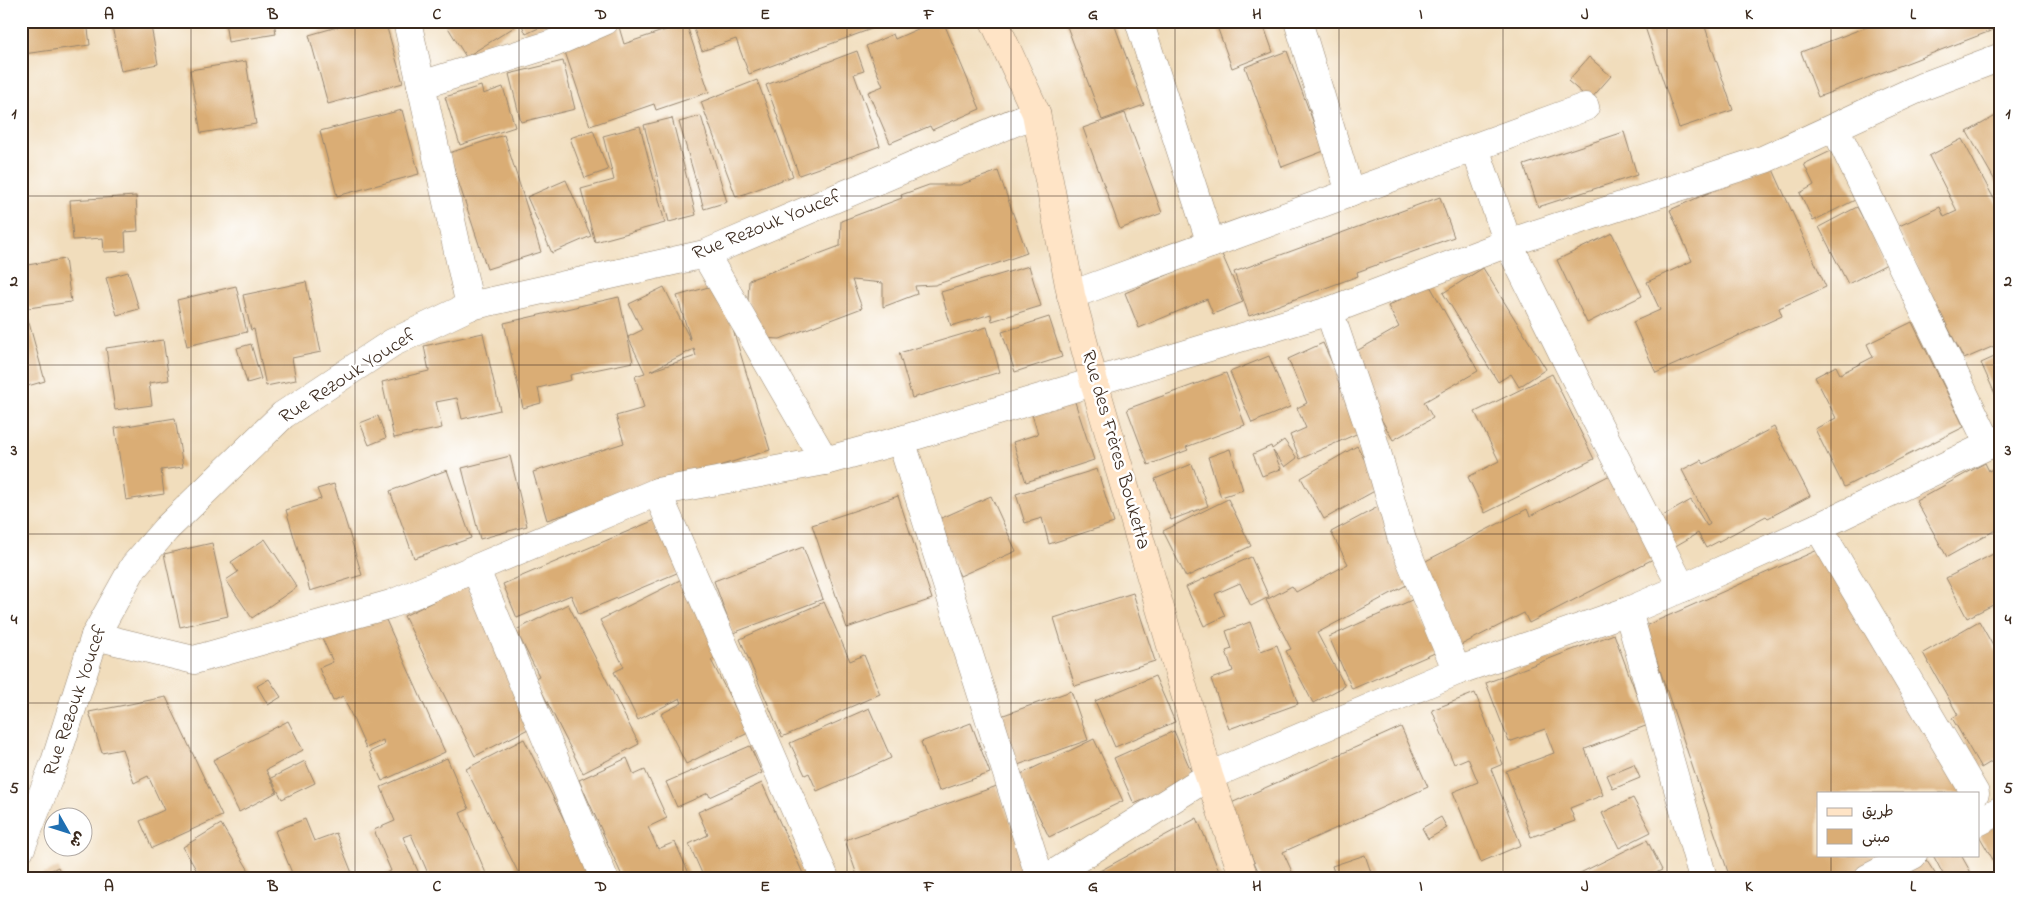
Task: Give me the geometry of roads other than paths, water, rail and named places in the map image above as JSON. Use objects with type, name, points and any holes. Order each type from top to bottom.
[{"type":"main road","name":"Rue des Frères Bouketta","points":[[994,21],[1036,113],[1071,295],[1094,382],[1210,776],[1244,878]]},
{"type":"street","points":[[407,21],[470,306]]},
{"type":"street","points":[[421,85],[552,44],[604,21]]},
{"type":"street","points":[[1139,21],[1211,244]]},
{"type":"street","points":[[1298,21],[1350,193]]},
{"type":"street","points":[[95,636],[194,660],[391,604],[476,570],[657,492],[825,461],[901,440],[1329,311],[1508,243],[1765,159],[1924,86],[2001,57]]},
{"type":"street","points":[[1071,295],[1586,107]]},
{"type":"street","name":"Rue Rezouk Youcef","points":[[21,848],[55,762],[95,636],[134,566],[166,528],[283,415],[392,343],[470,306],[705,254],[1036,113]]},
{"type":"street","points":[[1047,878],[1210,776],[1457,671],[1628,611],[1818,527],[1995,442],[1835,128]]},
{"type":"street","points":[[1475,148],[1508,243],[1682,588]]},
{"type":"street","points":[[705,254],[825,461]]},
{"type":"street","points":[[1329,311],[1374,442],[1402,540],[1457,671]]},
{"type":"street","points":[[901,440],[1040,878]]},
{"type":"street","points":[[657,492],[825,878]]},
{"type":"street","points":[[1818,527],[1974,792]]},
{"type":"street","points":[[476,570],[604,878]]},
{"type":"street","points":[[1628,611],[1704,878]]},
{"type":"street","points":[[1868,878],[1911,856]]}]
